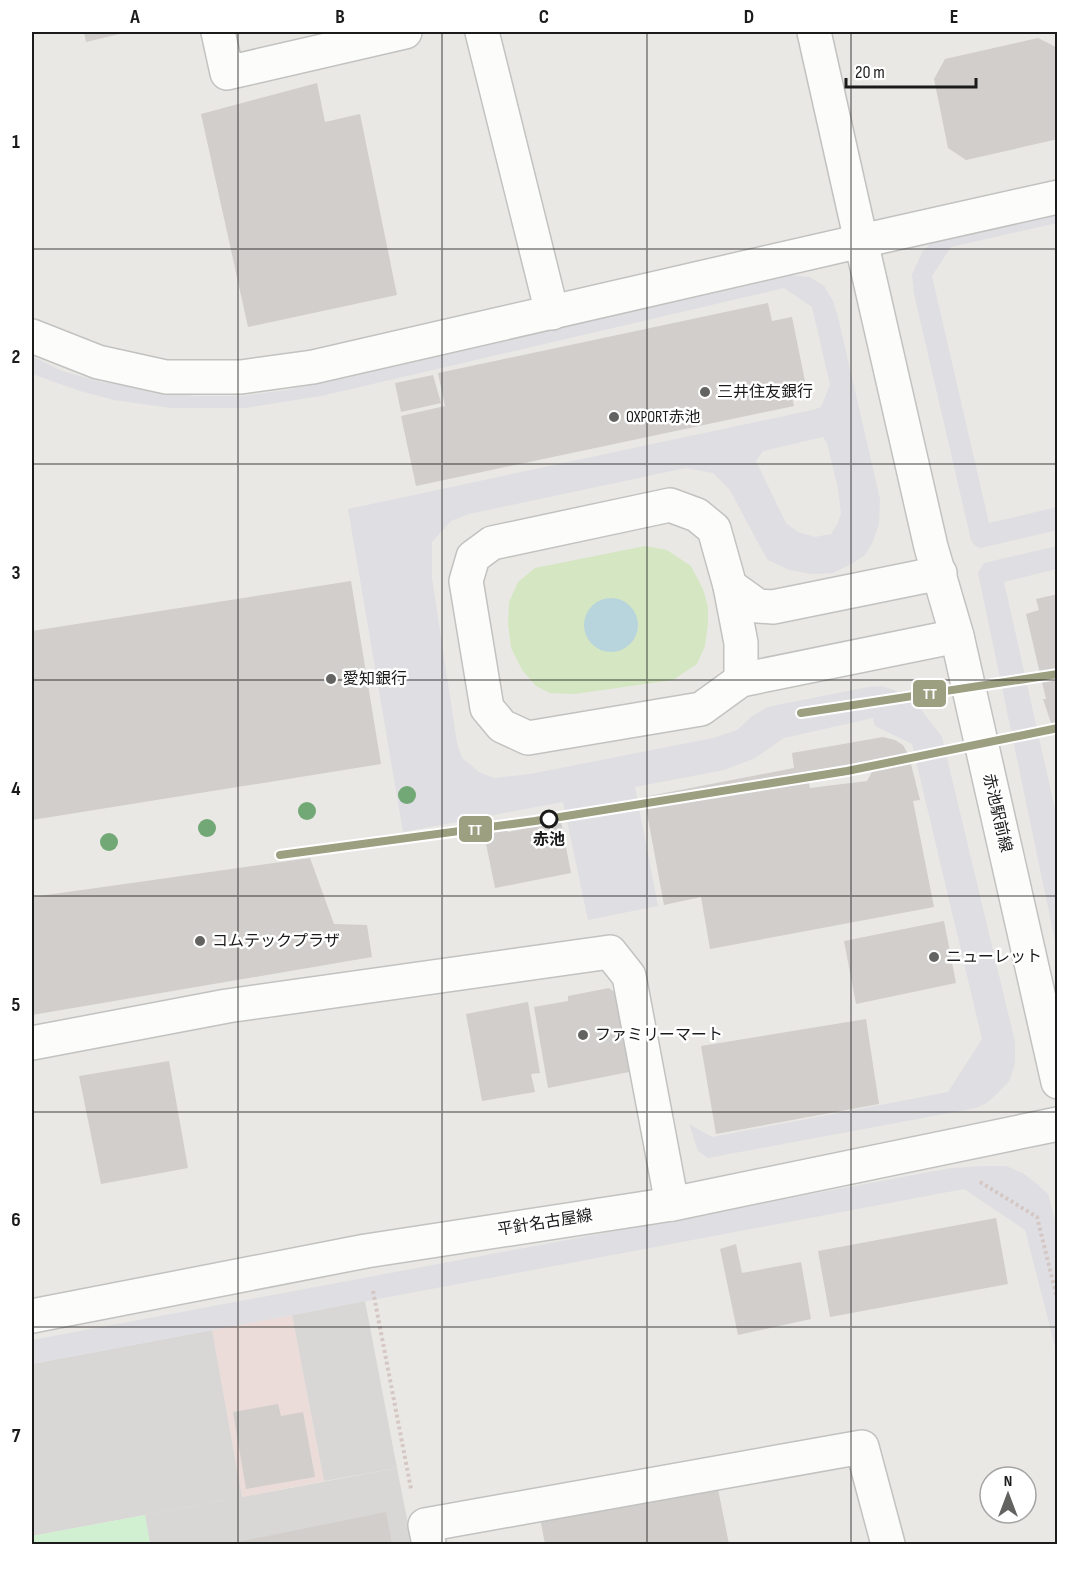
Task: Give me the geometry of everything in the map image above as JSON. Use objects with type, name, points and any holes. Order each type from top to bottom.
[{"type":"street","points":[[218,32],[227,72],[405,32]]},
{"type":"street","points":[[482,32],[552,312]]},
{"type":"street","name":"赤池駅前線","points":[[814,32],[936,560],[957,636],[1058,1082]]},
{"type":"street","points":[[32,336],[98,362],[166,377],[241,377],[314,367],[1058,197]]},
{"type":"street","points":[[741,680],[741,643],[730,586],[714,529],[697,515],[670,505],[492,543],[473,557],[466,581],[488,708],[502,726],[528,738],[701,709],[741,680],[957,636]]},
{"type":"street","points":[[730,586],[758,606],[773,608],[936,560]]},
{"type":"street","points":[[32,1043],[227,1006],[610,952],[629,976],[672,1204]]},
{"type":"street","name":"平針名古屋線","points":[[32,1316],[366,1251],[672,1204],[1058,1124]]},
{"type":"street","points":[[427,1535],[862,1447],[888,1545]]},
{"type":"path","points":[[373,1290],[415,1510],[427,1535]]},
{"type":"shaded area","points":[[1057,210],[1057,223],[951,247],[932,276],[989,523],[1057,507],[1057,530],[981,548],[975,546],[971,540],[914,294],[912,275],[922,252],[932,242]]},
{"type":"shaded area","points":[[791,275],[810,277],[824,286],[833,301],[838,317],[880,499],[879,523],[873,542],[865,555],[833,573],[812,574],[789,570],[768,560],[730,490],[713,473],[686,468],[469,514],[451,521],[432,542],[432,578],[457,743],[462,758],[479,772],[494,778],[530,774],[713,738],[737,730],[767,707],[868,687],[881,686],[903,694],[920,708],[942,737],[1015,1042],[1015,1063],[1010,1080],[987,1103],[976,1108],[708,1158],[698,1151],[689,1124],[712,1137],[948,1092],[982,1039],[912,744],[875,726],[873,718],[784,738],[755,758],[724,770],[635,787],[658,906],[588,920],[563,802],[403,832],[348,509],[821,407],[830,385],[812,307],[784,288],[321,396],[245,408],[170,408],[114,400],[32,374],[32,356],[62,371],[102,382],[194,396],[240,396],[286,390]],"holes":[[[823,437],[827,443],[841,513],[831,534],[815,537],[798,532],[786,523],[756,461],[763,451]]]},
{"type":"shaded area","points":[[1057,546],[1057,569],[1004,582],[1057,818],[1057,950],[978,573],[984,563]]},
{"type":"shaded area","points":[[1006,1166],[1023,1173],[1048,1194],[1057,1227],[1057,1354],[1025,1230],[964,1189],[32,1364],[32,1340],[951,1168]]},
{"type":"shaded area","points":[[365,1301],[397,1468],[324,1481],[292,1315]]},
{"type":"shaded area","points":[[292,1315],[324,1481],[242,1497],[212,1330]]},
{"type":"shaded area","points":[[212,1330],[242,1497],[32,1536],[32,1364]]},
{"type":"shaded area","points":[[397,1468],[412,1544],[150,1544],[145,1515]]},
{"type":"green space","points":[[645,546],[667,550],[691,566],[703,589],[708,607],[708,623],[705,646],[697,664],[673,680],[575,694],[550,693],[536,686],[522,670],[511,648],[508,624],[509,602],[518,582],[535,568]]},
{"type":"green space","points":[[145,1515],[150,1544],[32,1544],[32,1536]]},
{"type":"water","points":[[611,598],[621,600],[630,606],[636,615],[638,625],[636,635],[630,644],[621,650],[611,652],[601,650],[592,644],[586,635],[584,625],[586,615],[592,606],[601,600]]},
{"type":"building","points":[[84,32],[128,32],[86,42]]},
{"type":"building","points":[[1038,38],[1058,48],[1058,139],[966,160],[948,148],[934,79],[945,59]]},
{"type":"building","points":[[317,83],[325,122],[360,114],[397,295],[248,327],[201,114]]},
{"type":"building","points":[[768,303],[772,321],[792,317],[806,386],[790,389],[794,406],[416,486],[401,416],[445,406],[438,373]]},
{"type":"building","points":[[433,375],[441,403],[401,412],[395,383]]},
{"type":"building","points":[[351,581],[381,764],[32,820],[32,631]]},
{"type":"building","points":[[1058,594],[1058,725],[1052,726],[1043,699],[1046,699],[1026,614],[1039,610],[1036,599]]},
{"type":"building","points":[[883,737],[903,745],[909,756],[920,800],[913,801],[934,907],[710,949],[701,897],[664,905],[644,797],[794,768],[792,753]],"holes":[[[867,761],[872,765],[867,781],[810,788],[807,772]]]},
{"type":"building","points":[[561,821],[571,873],[495,888],[483,829],[506,824],[508,832]]},
{"type":"building","name":"コムテックプラザ","points":[[310,858],[334,924],[367,925],[372,957],[32,1015],[32,897]]},
{"type":"building","points":[[944,921],[956,983],[856,1004],[844,941]]},
{"type":"building","points":[[609,988],[618,995],[629,1072],[548,1088],[534,1007],[568,1001],[568,996]]},
{"type":"building","points":[[528,1002],[540,1073],[531,1074],[535,1092],[482,1101],[466,1014]]},
{"type":"building","points":[[866,1019],[879,1104],[716,1134],[701,1046]]},
{"type":"building","points":[[169,1061],[188,1168],[101,1184],[79,1076]]},
{"type":"building","points":[[996,1218],[1008,1284],[830,1317],[818,1251]]},
{"type":"building","points":[[736,1244],[742,1273],[801,1262],[811,1319],[738,1335],[720,1249]]},
{"type":"building","points":[[278,1404],[281,1416],[303,1412],[315,1477],[246,1489],[233,1412]]},
{"type":"building","points":[[717,1484],[729,1544],[545,1544],[540,1518]]},
{"type":"building","points":[[386,1512],[392,1544],[233,1544],[233,1543]]},
{"type":"transit line","name":"TT","points":[[801,713],[1058,674]]},
{"type":"transit line","name":"TT","points":[[280,855],[535,821],[847,771],[1058,728]]},
{"type":"place","name":"三井住友銀行","points":[[705,392]]},
{"type":"place","name":"OXPORT赤池","points":[[614,417]]},
{"type":"place","name":"愛知銀行","points":[[331,679]]},
{"type":"place","name":"赤池","points":[[549,819]]},
{"type":"place","name":"コムテックプラザ","points":[[200,941]]},
{"type":"place","name":"ニューレット","points":[[934,957]]},
{"type":"place","name":"ファミリーマート","points":[[583,1035]]}]
